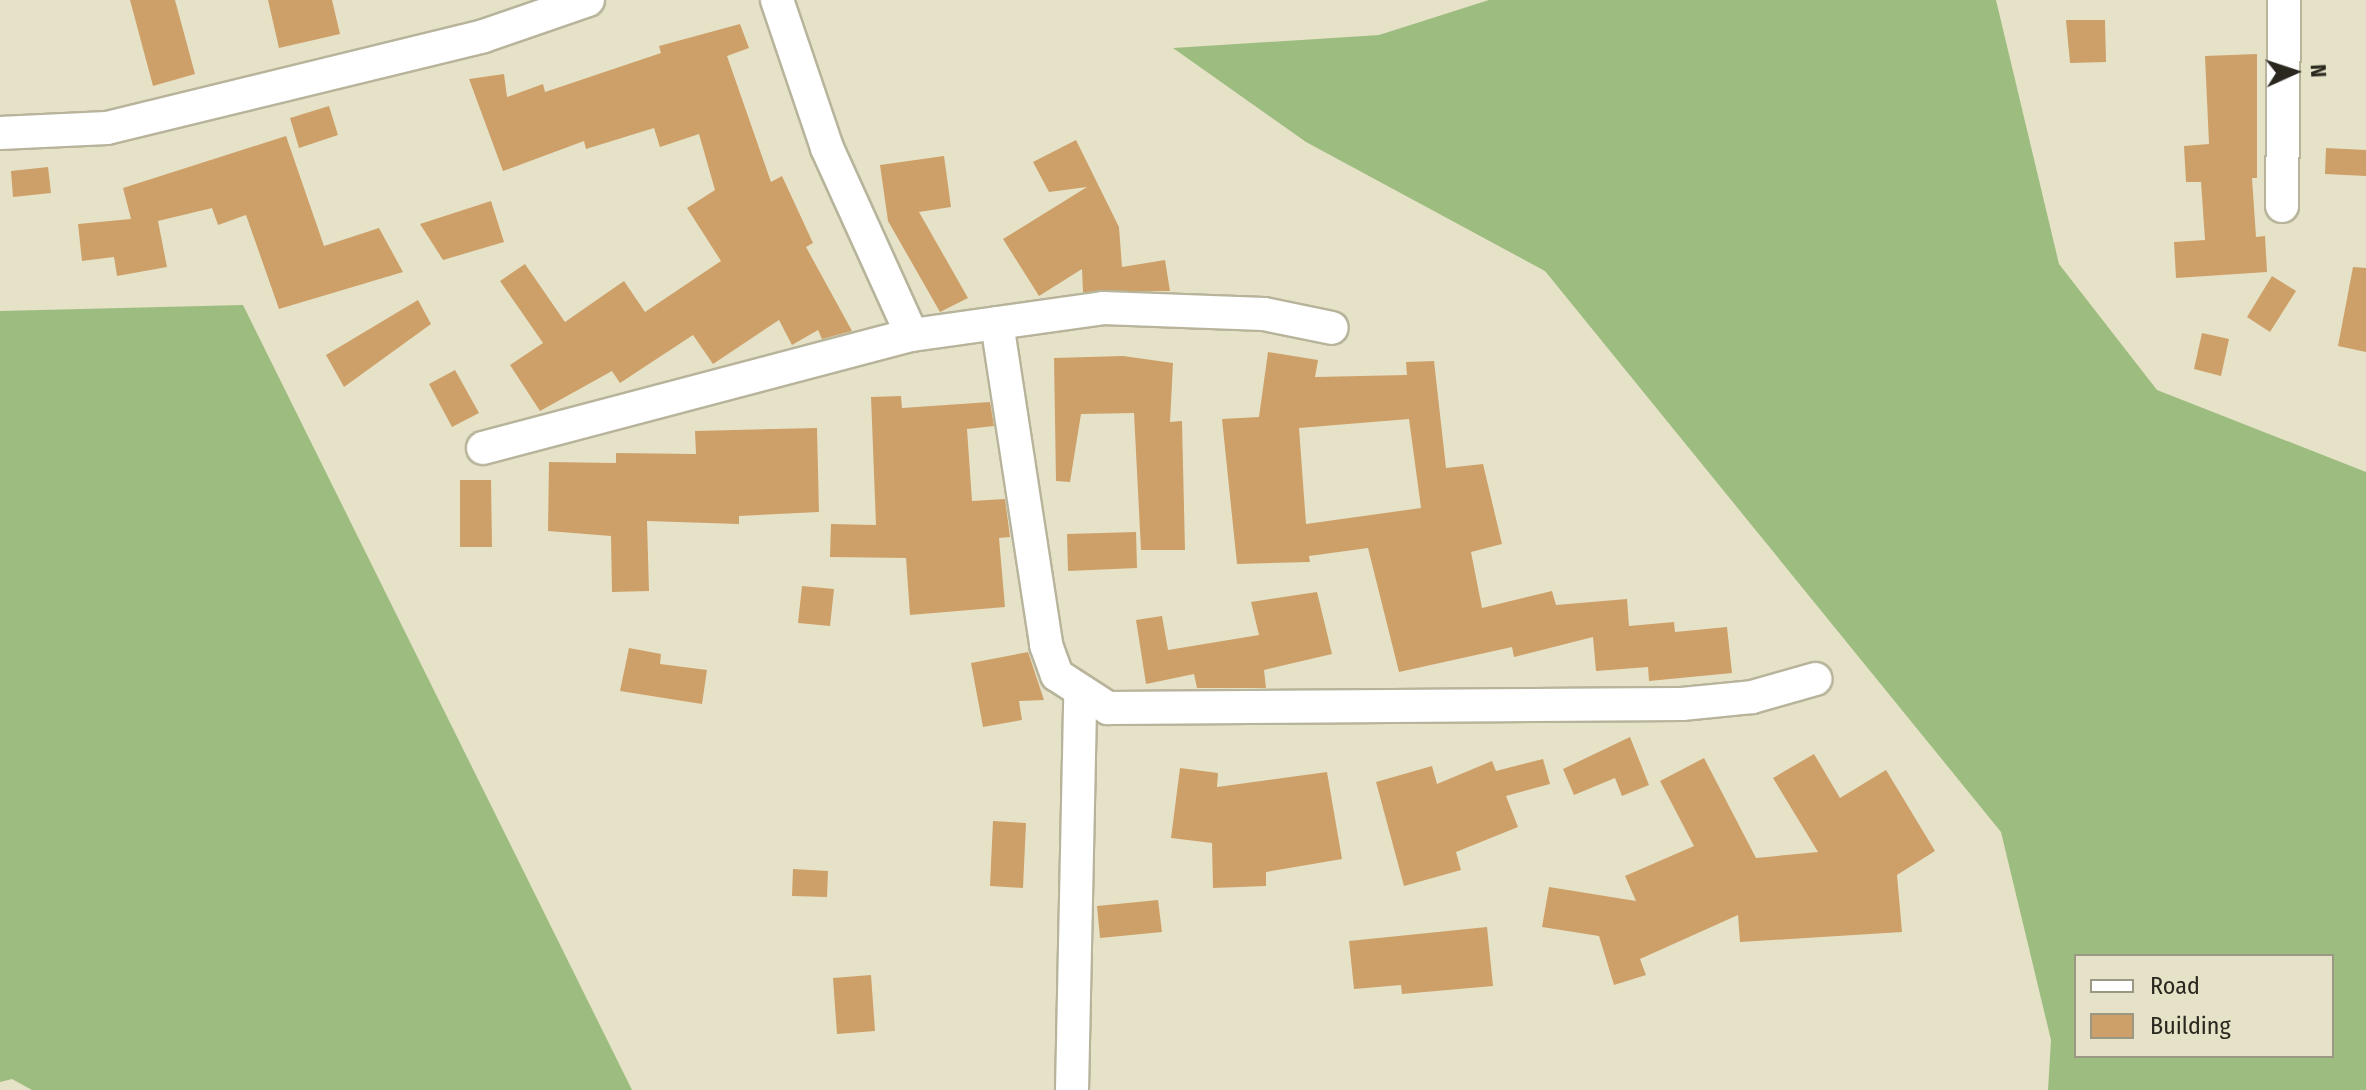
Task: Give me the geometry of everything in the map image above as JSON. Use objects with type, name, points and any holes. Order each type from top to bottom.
[{"type":"street","points":[[0,133],[107,128],[484,36],[588,0]]},
{"type":"street","points":[[777,0],[827,148],[912,335]]},
{"type":"street","points":[[2282,206],[2284,0]]},
{"type":"street","points":[[483,448],[912,335],[1103,308],[1184,307],[1332,328]]},
{"type":"street","points":[[997,323],[1046,645],[1057,675],[1080,695],[1108,708],[1139,710],[1330,702],[1682,704],[1752,697],[1815,679]]},
{"type":"street","points":[[1072,1090],[1080,695]]},
{"type":"green space","points":[[1489,0],[1996,0],[2059,264],[2157,390],[2366,472],[2366,1090],[2048,1090],[2051,1040],[2001,832],[1545,271],[1306,142],[1173,48],[1379,35]]},
{"type":"green space","points":[[243,305],[632,1090],[32,1090],[12,1079],[0,1082],[0,311]]},
{"type":"building","points":[[130,0],[175,0],[195,74],[153,86]]},
{"type":"building","points":[[268,0],[332,0],[340,34],[279,48]]},
{"type":"building","points":[[2066,20],[2105,20],[2106,62],[2070,63]]},
{"type":"building","points":[[740,24],[749,48],[727,56],[771,182],[782,176],[813,243],[806,247],[852,331],[822,339],[818,330],[792,345],[779,320],[713,364],[693,335],[620,383],[612,371],[540,411],[510,365],[543,343],[500,281],[525,264],[565,322],[624,281],[645,312],[721,261],[687,208],[715,190],[699,134],[660,147],[654,128],[586,149],[584,141],[503,171],[469,79],[504,74],[507,97],[543,84],[545,92],[661,53],[659,46]]},
{"type":"building","points":[[2257,54],[2257,178],[2252,178],[2256,237],[2265,236],[2267,272],[2176,278],[2174,242],[2205,240],[2201,182],[2186,182],[2184,146],[2209,144],[2205,56]]},
{"type":"building","points":[[329,106],[338,135],[299,148],[290,118]]},
{"type":"building","points":[[286,136],[324,246],[379,228],[403,272],[279,309],[246,215],[218,225],[212,208],[158,221],[167,267],[117,276],[114,257],[82,261],[78,224],[131,219],[123,188]]},
{"type":"building","points":[[1076,140],[1119,227],[1122,267],[1165,260],[1170,291],[1083,292],[1082,269],[1039,296],[1003,239],[1087,187],[1049,192],[1033,162]]},
{"type":"building","points":[[2326,148],[2366,150],[2366,176],[2325,174]]},
{"type":"building","points":[[944,156],[951,207],[919,212],[968,298],[940,312],[888,221],[880,165]]},
{"type":"building","points":[[48,167],[51,193],[13,197],[11,171]]},
{"type":"building","points":[[491,201],[504,242],[443,260],[420,224]]},
{"type":"building","points":[[2353,267],[2366,268],[2366,352],[2338,346]]},
{"type":"building","points":[[2272,276],[2296,291],[2270,332],[2247,317]]},
{"type":"building","points":[[418,300],[431,324],[344,387],[326,355]]},
{"type":"building","points":[[2202,333],[2229,339],[2221,376],[2194,369]]},
{"type":"building","points":[[1268,352],[1318,360],[1315,377],[1407,375],[1406,362],[1434,361],[1446,468],[1483,464],[1502,544],[1471,552],[1482,608],[1552,591],[1556,605],[1627,599],[1629,626],[1674,622],[1675,632],[1727,627],[1732,673],[1649,681],[1648,667],[1596,671],[1593,637],[1514,657],[1512,647],[1399,672],[1368,548],[1309,556],[1310,562],[1237,564],[1222,419],[1259,417]],"holes":[[[1409,419],[1421,508],[1306,524],[1299,428]]]},
{"type":"building","points":[[1123,356],[1173,363],[1170,422],[1182,421],[1185,550],[1141,550],[1134,413],[1081,414],[1070,482],[1056,481],[1054,358]]},
{"type":"building","points":[[455,370],[479,413],[452,427],[429,384]]},
{"type":"building","points":[[901,396],[902,408],[990,402],[994,426],[967,429],[972,501],[1005,499],[1010,537],[999,538],[1005,607],[910,615],[906,558],[830,557],[831,524],[876,525],[871,397]]},
{"type":"building","points":[[817,428],[819,512],[739,516],[739,524],[647,521],[649,591],[612,592],[611,536],[548,531],[549,462],[616,463],[616,453],[696,454],[695,431]]},
{"type":"building","points":[[460,480],[491,480],[492,547],[460,547]]},
{"type":"building","points":[[1136,532],[1137,568],[1068,571],[1067,534]]},
{"type":"building","points":[[802,586],[834,589],[830,626],[798,623]]},
{"type":"building","points":[[1317,592],[1332,654],[1264,670],[1266,688],[1197,688],[1194,674],[1146,684],[1136,620],[1162,616],[1168,650],[1259,635],[1251,602]]},
{"type":"building","points":[[629,648],[661,654],[660,664],[707,670],[702,704],[620,691]]},
{"type":"building","points":[[1028,652],[1044,700],[1019,701],[1022,720],[983,727],[971,663]]},
{"type":"building","points":[[1630,737],[1649,785],[1622,796],[1615,778],[1574,795],[1563,769]]},
{"type":"building","points":[[1814,754],[1840,798],[1886,770],[1935,851],[1897,875],[1902,932],[1740,942],[1738,915],[1640,959],[1646,975],[1614,985],[1599,936],[1542,927],[1549,887],[1636,901],[1625,876],[1694,846],[1660,781],[1704,758],[1756,858],[1818,852],[1773,778]]},
{"type":"building","points":[[1543,759],[1550,784],[1506,796],[1518,827],[1456,852],[1461,870],[1404,886],[1376,782],[1432,766],[1437,784],[1492,761],[1496,771]]},
{"type":"building","points":[[1180,768],[1218,773],[1217,787],[1327,772],[1342,859],[1266,872],[1266,886],[1213,888],[1212,843],[1171,838]]},
{"type":"building","points":[[993,821],[1026,823],[1023,888],[990,886]]},
{"type":"building","points":[[793,869],[828,871],[827,897],[792,896]]},
{"type":"building","points":[[1158,900],[1162,932],[1100,938],[1097,906]]},
{"type":"building","points":[[1487,927],[1493,986],[1402,994],[1401,985],[1354,989],[1349,941]]},
{"type":"building","points":[[871,975],[875,1031],[837,1034],[833,978]]}]
